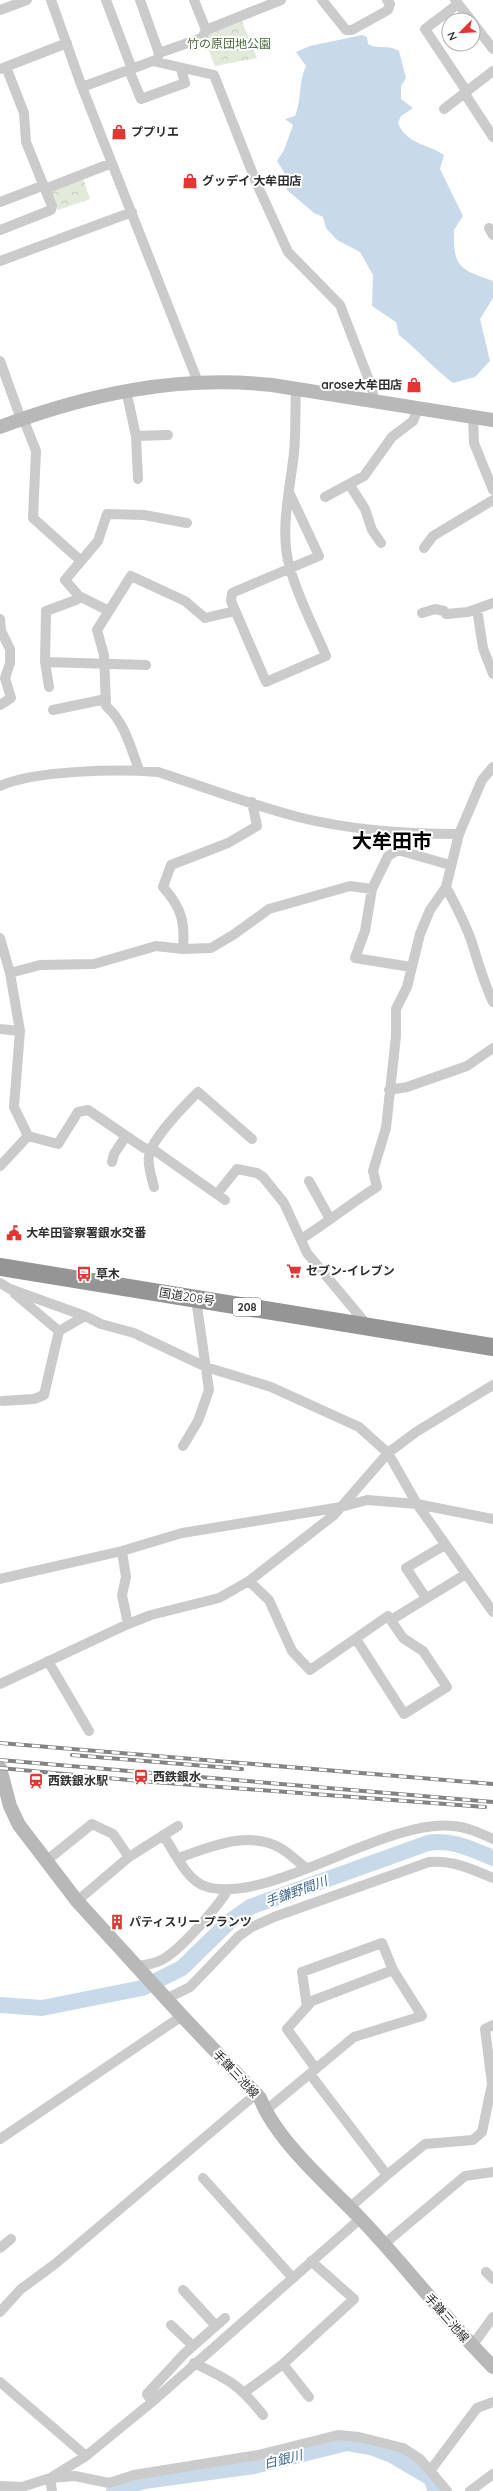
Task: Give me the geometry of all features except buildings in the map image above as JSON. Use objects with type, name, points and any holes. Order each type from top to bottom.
[{"type":"highway","name":"国道208号","points":[[0,1267],[493,1347]]},
{"type":"main road","points":[[0,426],[67,404],[126,390],[198,382],[241,382],[296,389],[493,420]]},
{"type":"main road","name":"手鎌三池線","points":[[1,1775],[10,1806],[19,1825],[78,1901],[138,1966],[166,1999],[256,2094],[265,2111],[299,2155],[384,2245],[472,2346],[493,2367]]},
{"type":"street","points":[[0,10],[27,0]]},
{"type":"street","points":[[51,0],[82,87],[198,382]]},
{"type":"street","points":[[106,0],[141,100],[185,83],[181,69]]},
{"type":"street","points":[[140,0],[158,58],[181,69],[214,75],[256,182],[288,252],[340,305],[372,388],[374,402]]},
{"type":"street","points":[[194,0],[206,30]]},
{"type":"street","points":[[82,87],[153,61],[202,38],[206,30],[282,0]]},
{"type":"street","points":[[322,0],[346,30],[352,30],[388,10],[390,5]]},
{"type":"street","points":[[464,12],[457,2],[425,29],[493,137]]},
{"type":"street","points":[[481,33],[493,49]]},
{"type":"street","points":[[0,230],[51,210],[52,206],[26,142],[24,113],[3,68],[67,44]]},
{"type":"street","points":[[444,109],[493,71]]},
{"type":"street","points":[[0,202],[112,163]]},
{"type":"street","points":[[0,261],[132,212]]},
{"type":"street","points":[[0,361],[36,451],[33,518],[81,561]]},
{"type":"street","points":[[289,492],[319,556],[290,568],[232,593],[231,601],[266,682],[326,656],[290,568],[286,521],[289,492],[294,451],[296,389]]},
{"type":"street","points":[[126,390],[136,436],[138,479]]},
{"type":"street","points":[[325,497],[364,476],[392,437],[413,421],[418,409]]},
{"type":"street","points":[[473,417],[474,444],[493,490]]},
{"type":"street","points":[[136,436],[168,435]]},
{"type":"street","points":[[349,484],[365,509],[372,530],[381,543]]},
{"type":"street","points":[[424,548],[433,536],[493,500]]},
{"type":"street","points":[[109,611],[80,596],[65,580],[98,541],[107,514],[144,515],[187,523]]},
{"type":"street","points":[[139,770],[130,743],[114,713],[106,706],[105,663],[98,630],[109,611],[132,576],[185,601],[205,618],[235,611]]},
{"type":"street","points":[[49,687],[45,662],[46,611],[76,600],[80,596]]},
{"type":"street","points":[[422,613],[435,609],[444,611],[446,614],[477,609],[493,603]]},
{"type":"street","points":[[477,609],[483,648],[493,674]]},
{"type":"street","points":[[0,619],[1,631],[10,649],[10,663],[5,678],[11,698],[0,705]]},
{"type":"street","points":[[45,662],[146,665]]},
{"type":"street","points":[[53,710],[106,699]]},
{"type":"street","points":[[301,1239],[377,1187],[373,1170],[386,1128],[396,1036],[396,1008],[407,987],[411,967],[430,910],[446,887],[450,865],[459,834],[482,780],[493,767]]},
{"type":"street","points":[[0,786],[34,775],[139,770],[158,772],[297,816],[333,825],[420,834],[459,834]]},
{"type":"street","points":[[183,949],[184,934],[181,914],[176,901],[163,888],[171,865],[228,843],[257,826],[252,802]]},
{"type":"street","points":[[411,967],[354,958],[364,931],[372,889],[392,852],[398,850],[450,865]]},
{"type":"street","points":[[10,973],[40,965],[94,964],[156,946],[183,949],[211,948],[233,935],[269,909],[350,886],[372,889]]},
{"type":"street","points":[[446,887],[463,921],[473,946],[480,973],[493,1002]]},
{"type":"street","points":[[0,938],[10,973],[20,1031],[14,1107],[28,1136],[58,1144],[78,1112],[88,1110],[221,1197],[236,1169],[257,1173],[263,1177],[284,1203],[307,1253],[318,1268],[369,1327]]},
{"type":"street","points":[[0,1029],[20,1031]]},
{"type":"street","points":[[389,1090],[407,1087],[467,1066],[493,1048]]},
{"type":"street","points":[[154,1187],[148,1158],[151,1150],[171,1120],[198,1092],[252,1139]]},
{"type":"street","points":[[0,1166],[28,1136]]},
{"type":"street","points":[[112,1162],[114,1154],[126,1136]]},
{"type":"street","points":[[309,1181],[330,1219]]},
{"type":"street","points":[[0,1283],[10,1289],[59,1331]]},
{"type":"street","points":[[10,1289],[85,1316],[101,1324],[134,1334],[206,1367],[271,1387],[359,1427],[388,1453],[416,1504],[493,1612]]},
{"type":"street","points":[[183,1446],[205,1406],[209,1390],[196,1299]]},
{"type":"street","points":[[2,1401],[34,1399],[44,1395],[59,1331],[85,1316]]},
{"type":"street","points":[[0,1684],[128,1624],[151,1615],[219,1598],[249,1581],[341,1507],[388,1453],[416,1432],[493,1385]]},
{"type":"street","points":[[0,1579],[122,1551],[212,1527],[341,1507],[367,1500],[416,1504],[493,1519]]},
{"type":"street","points":[[426,1598],[406,1568],[445,1545]]},
{"type":"street","points":[[122,1551],[126,1577],[122,1595],[128,1624]]},
{"type":"street","points":[[391,1620],[466,1574]]},
{"type":"street","points":[[249,1581],[268,1600],[292,1651],[310,1670],[388,1616],[403,1638],[423,1651],[447,1687],[404,1714],[356,1639]]},
{"type":"street","points":[[48,1661],[89,1731]]},
{"type":"street","points":[[46,1861],[92,1824],[113,1834],[129,1857]]},
{"type":"street","points":[[163,1835],[190,1874],[201,1884],[228,1890],[260,1883],[306,1868],[413,1829],[452,1825],[468,1828],[493,1839]]},
{"type":"street","points":[[78,1901],[129,1857],[178,1826]]},
{"type":"street","points":[[178,1858],[234,1840],[269,1843],[282,1849],[306,1868]]},
{"type":"street","points":[[166,1999],[190,1987],[239,1936],[274,1917],[429,1862],[443,1861],[464,1865],[493,1878]]},
{"type":"street","points":[[138,1966],[160,1961],[173,1953],[218,1907],[228,1890]]},
{"type":"street","points":[[265,2111],[354,2037],[422,2016],[393,1970],[382,1943],[302,1972],[307,2007]]},
{"type":"street","points":[[387,2175],[313,2071],[287,2029],[312,2001],[393,1970]]},
{"type":"street","points":[[0,2139],[182,2016]]},
{"type":"street","points":[[349,2208],[425,2144],[473,2140],[482,2132],[492,2084],[485,2029],[493,2025]]},
{"type":"street","points":[[0,2312],[21,2289],[55,2264],[256,2094]]},
{"type":"street","points":[[384,2245],[465,2176],[493,2172]]},
{"type":"street","points":[[203,2178],[292,2277]]},
{"type":"street","points":[[50,2478],[86,2456],[152,2402],[194,2363],[360,2219]]},
{"type":"street","points":[[0,2248],[11,2239]]},
{"type":"street","points":[[245,2392],[283,2364],[354,2299],[311,2261]]},
{"type":"street","points":[[183,2290],[216,2326]]},
{"type":"street","points":[[472,2346],[493,2317]]},
{"type":"street","points":[[152,2402],[147,2394],[193,2346],[225,2318]]},
{"type":"street","points":[[171,2325],[193,2346]]},
{"type":"street","points":[[207,2334],[217,2343]]},
{"type":"street","points":[[194,2363],[232,2381],[245,2392],[263,2415]]},
{"type":"street","points":[[283,2364],[309,2397]]},
{"type":"street","points":[[0,2382],[86,2456]]},
{"type":"street","points":[[430,2471],[478,2408],[493,2402]]},
{"type":"street","points":[[0,2486],[22,2487],[50,2478],[75,2476],[109,2483],[134,2475],[258,2455],[338,2435],[359,2437],[403,2448],[420,2459],[447,2491]]},
{"type":"street","points":[[470,2491],[493,2474]]},
{"type":"street","points":[[50,2478],[52,2491]]},
{"type":"green space","name":"竹の原団地公園","points":[[241,19],[257,58],[215,66],[205,41],[208,32]]},
{"type":"green space","points":[[83,178],[90,199],[58,210],[51,193],[53,189]]},
{"type":"water","points":[[362,35],[367,37],[368,44],[372,46],[391,48],[399,51],[406,78],[401,86],[401,99],[413,108],[401,116],[398,123],[406,135],[418,143],[444,155],[440,169],[463,216],[454,230],[454,243],[457,260],[466,270],[493,281],[493,298],[480,319],[490,361],[475,377],[453,383],[399,335],[396,322],[372,306],[373,275],[360,252],[337,240],[326,228],[323,217],[314,213],[287,190],[284,172],[277,161],[284,150],[293,125],[285,119],[295,116],[299,104],[302,78],[306,66],[296,52],[310,46]]},
{"type":"waterway","name":"手鎌野間川","points":[[0,2005],[42,2008],[142,1988],[182,1968],[229,1922],[250,1907],[428,1843],[445,1842],[469,1848],[493,1858]]},
{"type":"waterway","name":"白銀川","points":[[114,2491],[144,2481],[254,2466],[347,2443],[371,2447],[392,2455],[431,2478],[436,2491]]},
{"type":"railway","points":[[0,1743],[493,1784]]},
{"type":"railway","points":[[72,1755],[242,1769]]},
{"type":"railway","points":[[0,1760],[493,1802]]},
{"type":"railway","points":[[0,1768],[140,1781],[485,1807]]},
{"type":"place","name":"ププリエ","points":[[119,132]]},
{"type":"place","name":"グッデイ 大牟田店","points":[[190,181]]},
{"type":"place","name":"arose大牟田店","points":[[414,385]]},
{"type":"place","name":"大牟田警察署銀水交番","points":[[14,1233]]},
{"type":"place","name":"セブン-イレブン","points":[[294,1271]]},
{"type":"place","name":"草木","points":[[84,1274]]},
{"type":"place","name":"西鉄銀水","points":[[141,1777]]},
{"type":"place","name":"西鉄銀水駅","points":[[36,1781]]},
{"type":"place","name":"パティスリー プランツ","points":[[117,1922]]},
{"type":"district","name":"大牟田市","points":[[392,841]]}]
